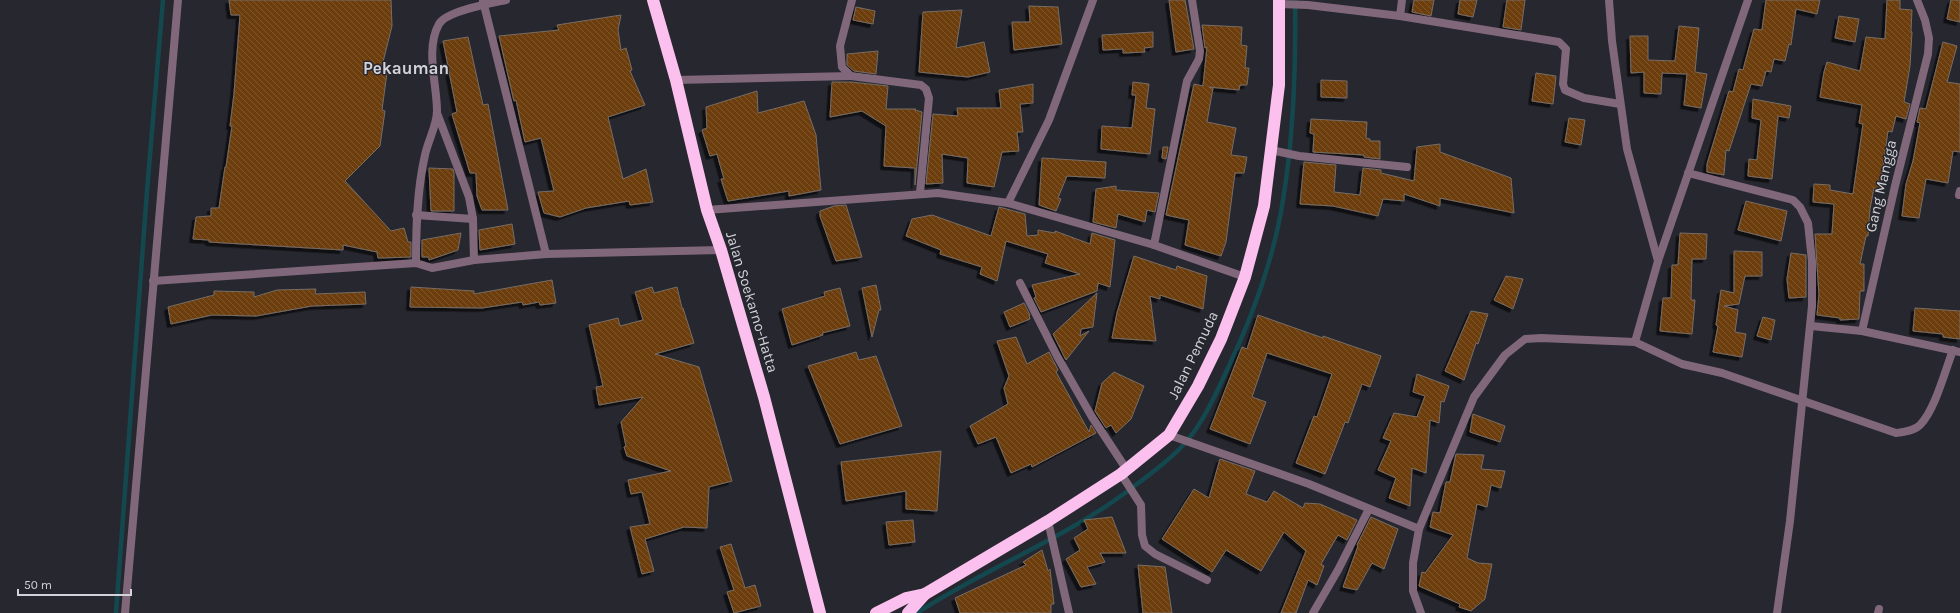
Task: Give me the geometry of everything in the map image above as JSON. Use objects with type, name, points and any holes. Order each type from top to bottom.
[{"type":"highway","name":"Jalan Soekarno-Hatta","points":[[653,0],[676,80],[707,210],[721,250],[770,419],[820,613]]},
{"type":"highway","name":"Jalan Pemuda","points":[[876,613],[906,598],[925,594],[1049,526],[1125,476],[1173,436],[1222,339],[1245,277],[1264,206],[1275,151],[1283,3]]},
{"type":"highway","name":"Jalan Pemuda","points":[[908,613],[925,594]]},
{"type":"street","points":[[125,613],[152,281],[178,0]]},
{"type":"street","points":[[474,260],[473,219],[469,197],[437,113],[433,55],[434,38],[439,22],[448,16],[483,2],[506,0]]},
{"type":"street","points":[[851,76],[842,67],[840,46],[852,0]]},
{"type":"street","points":[[1008,203],[1049,120],[1093,0]]},
{"type":"street","points":[[1154,245],[1187,81],[1199,59],[1192,0]]},
{"type":"street","points":[[1400,16],[1402,0]]},
{"type":"street","points":[[1609,0],[1612,41],[1627,149],[1658,262]]},
{"type":"street","points":[[1636,342],[1658,262],[1688,173],[1708,121],[1748,0]]},
{"type":"street","name":"Gang Mangga","points":[[1862,331],[1895,186],[1928,54],[1929,38],[1925,20],[1917,0]]},
{"type":"street","points":[[483,2],[546,254]]},
{"type":"street","points":[[1283,3],[1400,16],[1559,42],[1566,49],[1563,84],[1565,90],[1584,98],[1620,104]]},
{"type":"street","points":[[676,80],[851,76],[921,85],[926,89],[929,98],[920,193]]},
{"type":"street","points":[[416,263],[416,215],[425,155],[437,113]]},
{"type":"street","points":[[1275,151],[1299,156],[1407,167]]},
{"type":"street","points":[[1688,173],[1793,200],[1800,207],[1808,223],[1812,262],[1811,326],[1801,401],[1790,521],[1777,613]]},
{"type":"street","points":[[707,210],[920,193],[938,193],[1008,203],[1154,245],[1245,277]]},
{"type":"street","points":[[416,215],[473,219]]},
{"type":"street","points":[[152,281],[416,263],[432,268],[474,260],[546,254],[721,250]]},
{"type":"street","points":[[1020,283],[1057,356],[1141,505],[1142,535],[1145,546],[1155,554],[1207,580]]},
{"type":"street","points":[[1421,613],[1413,591],[1413,563],[1420,529],[1474,397],[1505,355],[1525,339],[1541,338],[1636,342],[1682,364],[1722,373],[1880,429],[1896,433],[1907,431],[1919,426],[1929,413],[1956,351],[1862,331],[1811,326]]},
{"type":"street","points":[[1173,436],[1309,484],[1420,529]]},
{"type":"street","points":[[1313,613],[1338,570],[1369,508]]},
{"type":"street","points":[[1049,526],[1069,613]]},
{"type":"building","points":[[229,0],[391,0],[392,26],[382,66],[388,65],[382,110],[385,111],[380,146],[345,181],[391,231],[404,228],[408,242],[411,242],[411,257],[378,258],[377,252],[343,245],[343,250],[209,242],[209,240],[193,239],[196,217],[211,216],[211,208],[219,208],[226,167],[232,126],[230,126],[240,15],[231,15]]},
{"type":"building","points":[[1169,0],[1185,0],[1194,49],[1176,52]]},
{"type":"building","points":[[1414,0],[1434,0],[1431,16],[1412,12]]},
{"type":"building","points":[[1460,0],[1477,0],[1473,17],[1458,14]]},
{"type":"building","points":[[1507,0],[1525,0],[1521,30],[1503,27]]},
{"type":"building","points":[[1766,0],[1820,0],[1817,14],[1796,9],[1791,45],[1789,44],[1785,61],[1774,59],[1771,72],[1766,71],[1762,86],[1751,84],[1729,151],[1726,150],[1724,175],[1707,172],[1707,164],[1729,91],[1733,92],[1739,69],[1743,70],[1754,29],[1762,30]]},
{"type":"building","points":[[1887,0],[1900,0],[1900,9],[1912,10],[1910,66],[1904,102],[1910,104],[1906,119],[1896,116],[1892,132],[1888,131],[1880,189],[1874,188],[1870,209],[1868,236],[1866,236],[1860,264],[1864,264],[1864,291],[1860,291],[1859,319],[1840,320],[1840,318],[1817,315],[1819,295],[1815,234],[1832,234],[1834,204],[1813,202],[1814,184],[1830,185],[1830,190],[1853,194],[1863,124],[1859,123],[1862,105],[1820,97],[1827,62],[1860,71],[1866,37],[1885,39]]},
{"type":"building","points":[[1951,0],[1960,0],[1960,22],[1947,19]]},
{"type":"building","points":[[1029,6],[1058,7],[1062,44],[1014,50],[1012,22],[1030,22]]},
{"type":"building","points":[[856,7],[875,11],[873,24],[853,20]]},
{"type":"building","points":[[962,10],[956,48],[984,42],[990,72],[968,77],[919,72],[923,12]]},
{"type":"building","points":[[621,15],[618,30],[621,50],[626,48],[632,70],[630,71],[645,105],[608,117],[623,179],[646,169],[653,202],[630,205],[629,201],[586,208],[560,217],[544,213],[538,192],[554,191],[541,138],[525,142],[516,100],[514,101],[499,36],[559,30],[557,25]]},
{"type":"building","points":[[1839,16],[1859,19],[1855,42],[1835,38]]},
{"type":"building","points":[[1202,25],[1242,27],[1241,45],[1247,46],[1245,68],[1249,68],[1247,85],[1240,85],[1239,90],[1209,87],[1213,88],[1207,122],[1236,128],[1231,155],[1247,157],[1244,173],[1235,173],[1226,242],[1221,256],[1185,245],[1189,220],[1166,215],[1194,84],[1203,86],[1207,47],[1205,48]]},
{"type":"building","points":[[1679,26],[1699,28],[1695,72],[1707,74],[1701,108],[1684,105],[1687,74],[1662,73],[1661,94],[1644,93],[1644,72],[1631,73],[1630,36],[1648,36],[1648,60],[1675,61]]},
{"type":"building","points":[[1153,32],[1153,47],[1144,48],[1145,52],[1123,53],[1123,49],[1103,50],[1102,35]]},
{"type":"building","points":[[468,37],[483,105],[488,104],[508,210],[482,210],[477,196],[476,173],[470,173],[452,114],[457,112],[443,41]]},
{"type":"building","points":[[1943,42],[1957,46],[1947,82],[1960,84],[1960,152],[1953,151],[1948,183],[1926,179],[1919,218],[1902,216],[1906,184],[1913,161],[1920,123],[1917,122],[1920,108],[1926,109]]},
{"type":"building","points":[[878,51],[876,74],[854,71],[847,65],[847,54]]},
{"type":"building","points":[[1536,73],[1556,76],[1553,104],[1532,101]]},
{"type":"building","points":[[1321,80],[1347,81],[1347,98],[1321,97]]},
{"type":"building","points":[[832,82],[851,82],[888,86],[886,109],[916,109],[915,110],[922,112],[915,185],[915,168],[884,166],[886,126],[862,111],[830,117]]},
{"type":"building","points":[[1133,82],[1149,84],[1146,108],[1155,109],[1150,154],[1101,149],[1102,126],[1132,128],[1136,95],[1132,95]]},
{"type":"building","points":[[1033,84],[1033,103],[1020,104],[1023,132],[1017,132],[1019,151],[1002,152],[994,187],[967,183],[968,158],[942,154],[943,183],[926,184],[933,114],[958,116],[957,108],[1001,108],[999,90]]},
{"type":"building","points":[[757,91],[758,113],[804,101],[816,135],[821,190],[789,196],[789,191],[728,201],[721,179],[724,179],[717,154],[710,156],[702,130],[707,128],[706,107]]},
{"type":"building","points":[[1753,99],[1791,106],[1789,118],[1778,116],[1772,179],[1748,176],[1749,159],[1757,160],[1761,120],[1752,118]]},
{"type":"building","points":[[1569,118],[1585,120],[1581,145],[1565,142]]},
{"type":"building","points":[[1311,119],[1367,122],[1366,138],[1370,139],[1370,141],[1380,141],[1380,159],[1364,157],[1364,155],[1313,152],[1314,134],[1310,133]]},
{"type":"building","points":[[1440,144],[1440,152],[1511,178],[1514,213],[1440,198],[1440,206],[1404,194],[1404,201],[1383,199],[1378,216],[1333,206],[1300,204],[1304,162],[1336,165],[1334,192],[1360,195],[1363,168],[1381,170],[1381,173],[1414,181],[1417,147]]},
{"type":"building","points":[[1163,147],[1168,147],[1166,159],[1162,158]]},
{"type":"building","points":[[1042,158],[1106,162],[1105,178],[1067,176],[1058,198],[1061,199],[1056,211],[1039,205]]},
{"type":"building","points":[[429,168],[453,169],[454,211],[431,211]]},
{"type":"building","points":[[1116,186],[1116,190],[1159,193],[1155,212],[1147,210],[1145,222],[1118,214],[1116,228],[1093,222],[1096,189]]},
{"type":"building","points":[[1746,201],[1787,211],[1781,241],[1738,230]]},
{"type":"building","points":[[846,205],[862,257],[836,261],[820,216],[820,211],[834,206]]},
{"type":"building","points":[[999,207],[1025,214],[1027,236],[1038,235],[1038,230],[1055,233],[1055,231],[1090,244],[1092,233],[1115,240],[1110,287],[1098,283],[1097,291],[1041,312],[1034,298],[1036,297],[1032,285],[1080,274],[1045,263],[1048,254],[1006,241],[997,281],[980,274],[982,267],[940,254],[941,250],[906,236],[912,219],[932,215],[991,236]]},
{"type":"building","points":[[512,224],[515,244],[480,250],[479,230]]},
{"type":"building","points":[[461,233],[458,250],[429,260],[429,257],[422,257],[422,240]]},
{"type":"building","points":[[1680,233],[1707,234],[1706,259],[1692,259],[1691,300],[1695,300],[1692,334],[1660,331],[1663,298],[1671,298],[1672,265],[1678,265]]},
{"type":"building","points":[[1734,251],[1762,252],[1762,276],[1745,276],[1739,304],[1724,306],[1738,310],[1735,332],[1746,334],[1742,357],[1713,352],[1718,326],[1716,325],[1721,290],[1734,293]]},
{"type":"building","points":[[1791,253],[1806,255],[1806,297],[1789,298],[1787,279]]},
{"type":"building","points":[[1134,256],[1176,270],[1177,266],[1207,276],[1203,309],[1160,295],[1160,299],[1150,296],[1156,341],[1112,338],[1117,313]]},
{"type":"building","points":[[1506,276],[1523,279],[1513,309],[1494,300]]},
{"type":"building","points":[[552,280],[556,303],[540,305],[539,302],[523,305],[522,302],[482,308],[410,307],[411,287],[474,291],[474,294]]},
{"type":"building","points":[[876,285],[881,310],[879,310],[872,337],[862,288]]},
{"type":"building","points":[[652,287],[654,293],[677,287],[682,308],[694,343],[655,354],[699,367],[732,481],[709,487],[707,528],[684,527],[645,539],[654,571],[642,574],[630,527],[650,524],[642,492],[631,494],[628,480],[671,471],[627,456],[624,447],[626,446],[621,422],[643,397],[599,405],[596,387],[603,386],[589,325],[618,318],[620,326],[643,320],[635,292]]},
{"type":"building","points":[[840,288],[850,326],[822,333],[823,335],[792,345],[782,309],[825,296],[824,292]]},
{"type":"building","points":[[316,289],[315,294],[365,292],[366,304],[312,306],[256,316],[212,315],[171,324],[168,307],[214,295],[214,291],[254,292],[254,297],[277,290]]},
{"type":"building","points":[[1097,293],[1093,327],[1081,329],[1080,336],[1089,331],[1066,360],[1053,334]]},
{"type":"building","points":[[1024,303],[1030,315],[1030,319],[1010,327],[1004,312]]},
{"type":"building","points":[[1915,308],[1960,311],[1960,339],[1943,337],[1943,334],[1913,331]]},
{"type":"building","points":[[1471,311],[1488,314],[1478,344],[1476,343],[1464,380],[1445,371]]},
{"type":"building","points":[[1258,315],[1323,338],[1323,336],[1381,356],[1370,387],[1362,384],[1348,423],[1345,422],[1325,474],[1296,463],[1314,416],[1317,417],[1332,374],[1267,353],[1252,397],[1266,402],[1250,444],[1210,429],[1242,347],[1247,349]]},
{"type":"building","points":[[1763,317],[1775,320],[1771,340],[1757,336]]},
{"type":"building","points":[[1016,337],[1027,364],[1049,352],[1058,370],[1056,372],[1089,432],[1091,425],[1096,433],[1032,467],[1031,464],[1011,473],[996,437],[978,444],[970,426],[1008,404],[1004,388],[1009,376],[997,341]]},
{"type":"building","points":[[856,352],[859,360],[876,356],[902,426],[840,444],[808,366]]},
{"type":"building","points":[[1114,372],[1144,386],[1131,419],[1116,433],[1111,425],[1106,428],[1095,411],[1102,383]]},
{"type":"building","points":[[1417,374],[1449,386],[1444,402],[1441,401],[1439,423],[1430,420],[1426,473],[1412,468],[1410,506],[1389,498],[1396,478],[1378,470],[1391,441],[1383,438],[1394,413],[1417,417],[1425,396],[1413,392]]},
{"type":"building","points":[[1473,414],[1505,426],[1500,442],[1470,432]]},
{"type":"building","points":[[941,451],[937,511],[906,509],[906,491],[846,501],[841,462]]},
{"type":"building","points":[[1456,454],[1484,455],[1481,469],[1505,471],[1501,488],[1491,485],[1487,507],[1477,504],[1467,558],[1478,563],[1492,564],[1485,599],[1471,611],[1459,607],[1460,604],[1419,586],[1422,572],[1425,573],[1453,535],[1430,527],[1433,512],[1440,513],[1446,482],[1450,482]]},
{"type":"building","points":[[1220,459],[1255,471],[1246,494],[1267,502],[1274,491],[1303,508],[1305,503],[1320,504],[1357,520],[1347,540],[1338,535],[1321,564],[1324,566],[1317,585],[1308,580],[1296,613],[1281,613],[1306,551],[1284,532],[1261,571],[1226,550],[1212,572],[1162,539],[1194,489],[1209,498]]},
{"type":"building","points":[[1112,517],[1126,553],[1100,553],[1105,562],[1087,567],[1096,584],[1081,587],[1066,559],[1080,550],[1074,538],[1088,529],[1084,520]]},
{"type":"building","points":[[1371,517],[1398,529],[1384,569],[1372,563],[1357,590],[1343,587],[1358,546],[1357,545]]},
{"type":"building","points":[[913,520],[915,542],[889,545],[886,522]]},
{"type":"building","points":[[731,544],[745,588],[755,585],[761,606],[734,613],[727,592],[734,590],[720,547]]},
{"type":"building","points":[[1042,550],[1048,571],[1050,569],[1054,604],[1051,604],[1051,613],[960,613],[955,598],[1026,565],[1023,562]]},
{"type":"building","points":[[1138,565],[1165,567],[1172,613],[1143,613]]},
{"type":"waterway","points":[[116,613],[147,191],[163,0]]},
{"type":"waterway","points":[[917,613],[969,582],[1074,526],[1100,510],[1168,460],[1184,445],[1201,421],[1211,404],[1246,328],[1262,286],[1279,222],[1287,175],[1292,125],[1295,75],[1295,0]]},
{"type":"district","name":"Pekauman","points":[[406,68]]}]
